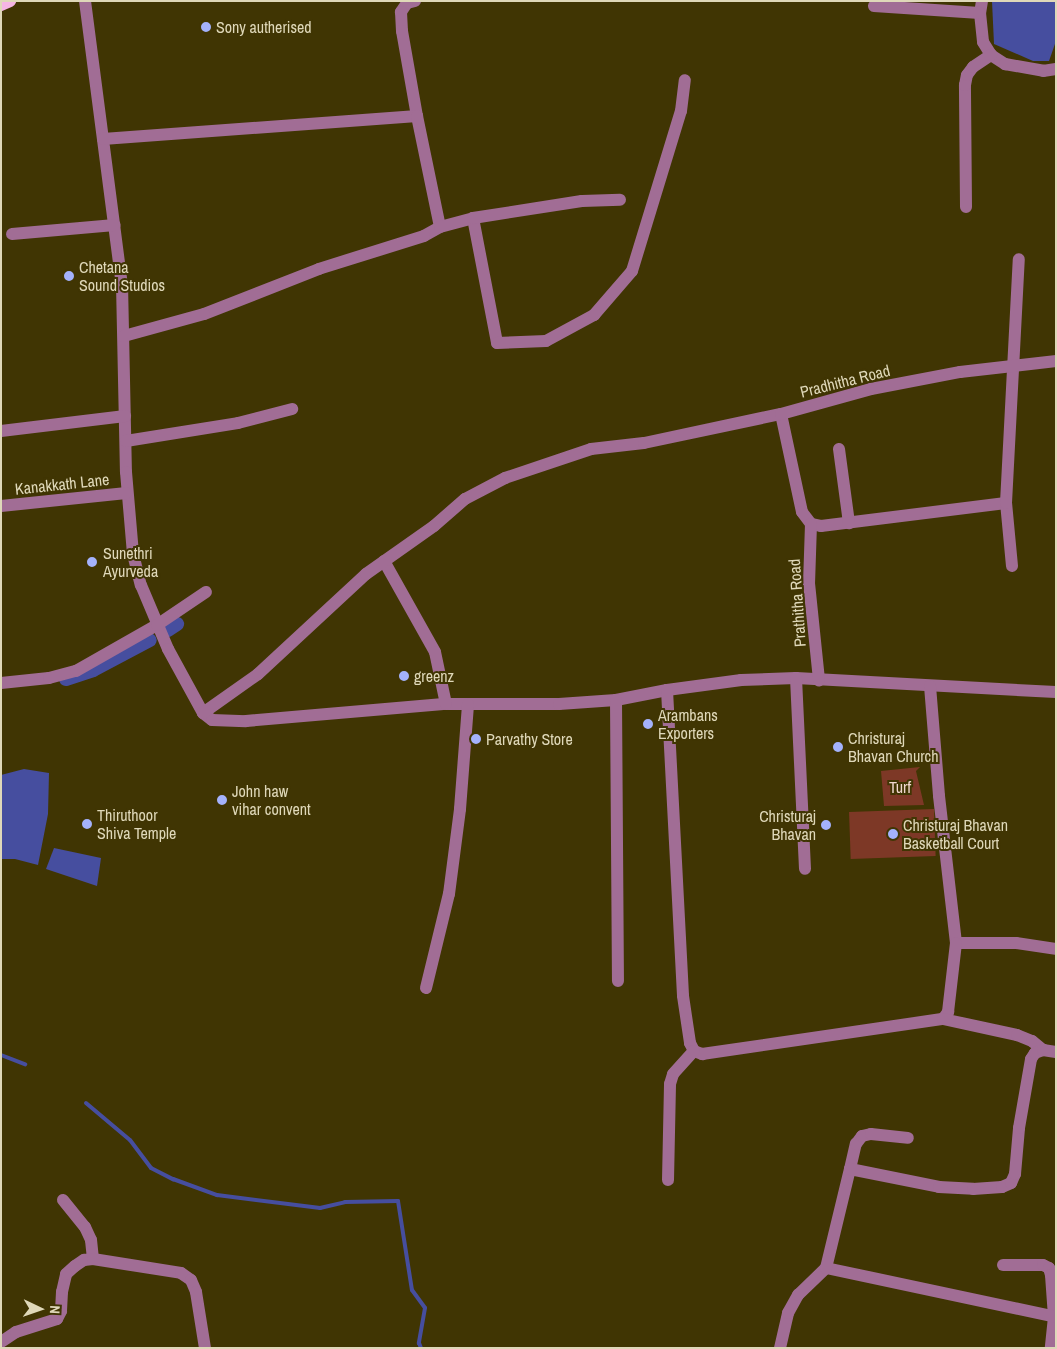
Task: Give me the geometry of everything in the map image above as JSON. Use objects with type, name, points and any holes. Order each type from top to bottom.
[{"type":"main road","points":[[1,5],[10,1]]},
{"type":"street","points":[[85,1],[122,284],[126,493],[136,569],[157,625],[182,675],[203,713],[212,720],[234,722],[446,704],[559,704],[616,700],[667,690],[741,680],[796,678],[1056,692]]},
{"type":"street","points":[[416,1],[407,4],[401,12],[402,31],[440,227]]},
{"type":"street","points":[[874,6],[981,7],[983,42],[991,55],[1005,64],[1043,71],[1056,70]]},
{"type":"street","points":[[966,207],[965,85],[967,75],[973,67],[991,55]]},
{"type":"street","points":[[473,218],[497,343],[546,341],[594,315],[632,271],[681,111],[684,80]]},
{"type":"street","points":[[103,139],[417,116]]},
{"type":"street","points":[[124,336],[204,314],[318,269],[424,236],[440,227],[473,218],[582,201],[620,200]]},
{"type":"street","points":[[12,234],[115,225]]},
{"type":"street","points":[[1012,566],[1006,503],[1015,366],[1019,259]]},
{"type":"street","name":"Pradhitha Road","points":[[203,713],[258,674],[366,574],[466,500],[505,478],[591,449],[644,443],[781,414],[871,389],[960,372],[1056,361]]},
{"type":"street","points":[[126,441],[212,428],[292,409]]},
{"type":"street","points":[[781,414],[802,512],[811,524],[821,526],[849,523],[1006,503]]},
{"type":"street","points":[[1,431],[125,416]]},
{"type":"street","points":[[839,449],[849,523]]},
{"type":"street","name":"Kanakkath Lane","points":[[1,506],[126,493]]},
{"type":"street","name":"Prathitha Road","points":[[811,524],[809,583],[820,680]]},
{"type":"street","points":[[384,561],[435,652],[446,704]]},
{"type":"street","points":[[1,683],[49,678],[76,671],[157,625],[206,592]]},
{"type":"street","points":[[796,678],[804,870]]},
{"type":"street","points":[[930,686],[939,796],[956,942],[948,1012],[943,1019]]},
{"type":"street","points":[[667,690],[683,996],[690,1043],[694,1051],[702,1054],[943,1019],[1017,1035],[1032,1041],[1043,1050]]},
{"type":"street","points":[[616,700],[618,981]]},
{"type":"street","points":[[426,988],[449,894],[460,809],[468,704]]},
{"type":"street","points":[[956,942],[1016,943],[1056,950]]},
{"type":"street","points":[[850,1169],[939,1187],[973,1189],[1002,1187],[1011,1183],[1015,1174],[1019,1128],[1031,1059],[1035,1053],[1043,1050],[1056,1052]]},
{"type":"street","points":[[668,1180],[670,1084],[673,1074],[694,1051]]},
{"type":"street","points":[[780,1348],[791,1307],[798,1295],[826,1268],[856,1144],[862,1136],[871,1134],[908,1138]]},
{"type":"street","points":[[63,1200],[85,1227],[91,1240],[93,1259]]},
{"type":"street","points":[[1,1342],[22,1329],[57,1319],[61,1311],[62,1292],[66,1274],[84,1260],[93,1259],[181,1273],[191,1280],[196,1292],[205,1348]]},
{"type":"street","points":[[1004,1265],[1043,1265],[1049,1268],[1055,1317],[1051,1348]]},
{"type":"street","points":[[826,1268],[1055,1317]]},
{"type":"green space","name":"Turf","points":[[920,767],[916,771],[924,805],[884,806],[881,771]]},
{"type":"green space","name":"Christuraj Bhavan Basketball Court","points":[[934,809],[936,856],[851,859],[849,812]]},
{"type":"shaded area","points":[[992,1],[1056,1],[1056,41],[1049,61],[1033,61],[994,44]]},
{"type":"shaded area","points":[[24,769],[49,773],[48,814],[38,865],[15,859],[1,859],[1,775]]},
{"type":"shaded area","points":[[54,848],[101,858],[97,886],[46,869]]},
{"type":"waterway","points":[[168,630],[177,624]]},
{"type":"waterway","points":[[66,679],[93,670],[150,640]]},
{"type":"waterway","points":[[1,1055],[25,1064]]},
{"type":"waterway","points":[[86,1103],[130,1140],[151,1168],[173,1179],[217,1195],[320,1208],[345,1202],[398,1201],[412,1290],[425,1308],[419,1343],[421,1348]]},
{"type":"place","name":"Sony autherised","points":[[206,27]]},
{"type":"place","name":"Chetana Sound Studios","points":[[69,276]]},
{"type":"place","name":"Sunethri Ayurveda","points":[[92,562]]},
{"type":"place","name":"greenz","points":[[404,676]]},
{"type":"place","name":"Arambans Exporters","points":[[648,724]]},
{"type":"place","name":"Parvathy Store","points":[[476,739]]},
{"type":"place","name":"Christuraj Bhavan Church","points":[[838,747]]},
{"type":"place","name":"John haw vihar convent","points":[[222,800]]},
{"type":"place","name":"Thiruthoor Shiva Temple","points":[[87,824]]},
{"type":"place","name":"Christuraj Bhavan","points":[[826,825]]},
{"type":"place","name":"Christuraj Bhavan Basketball Court","points":[[893,834]]}]
